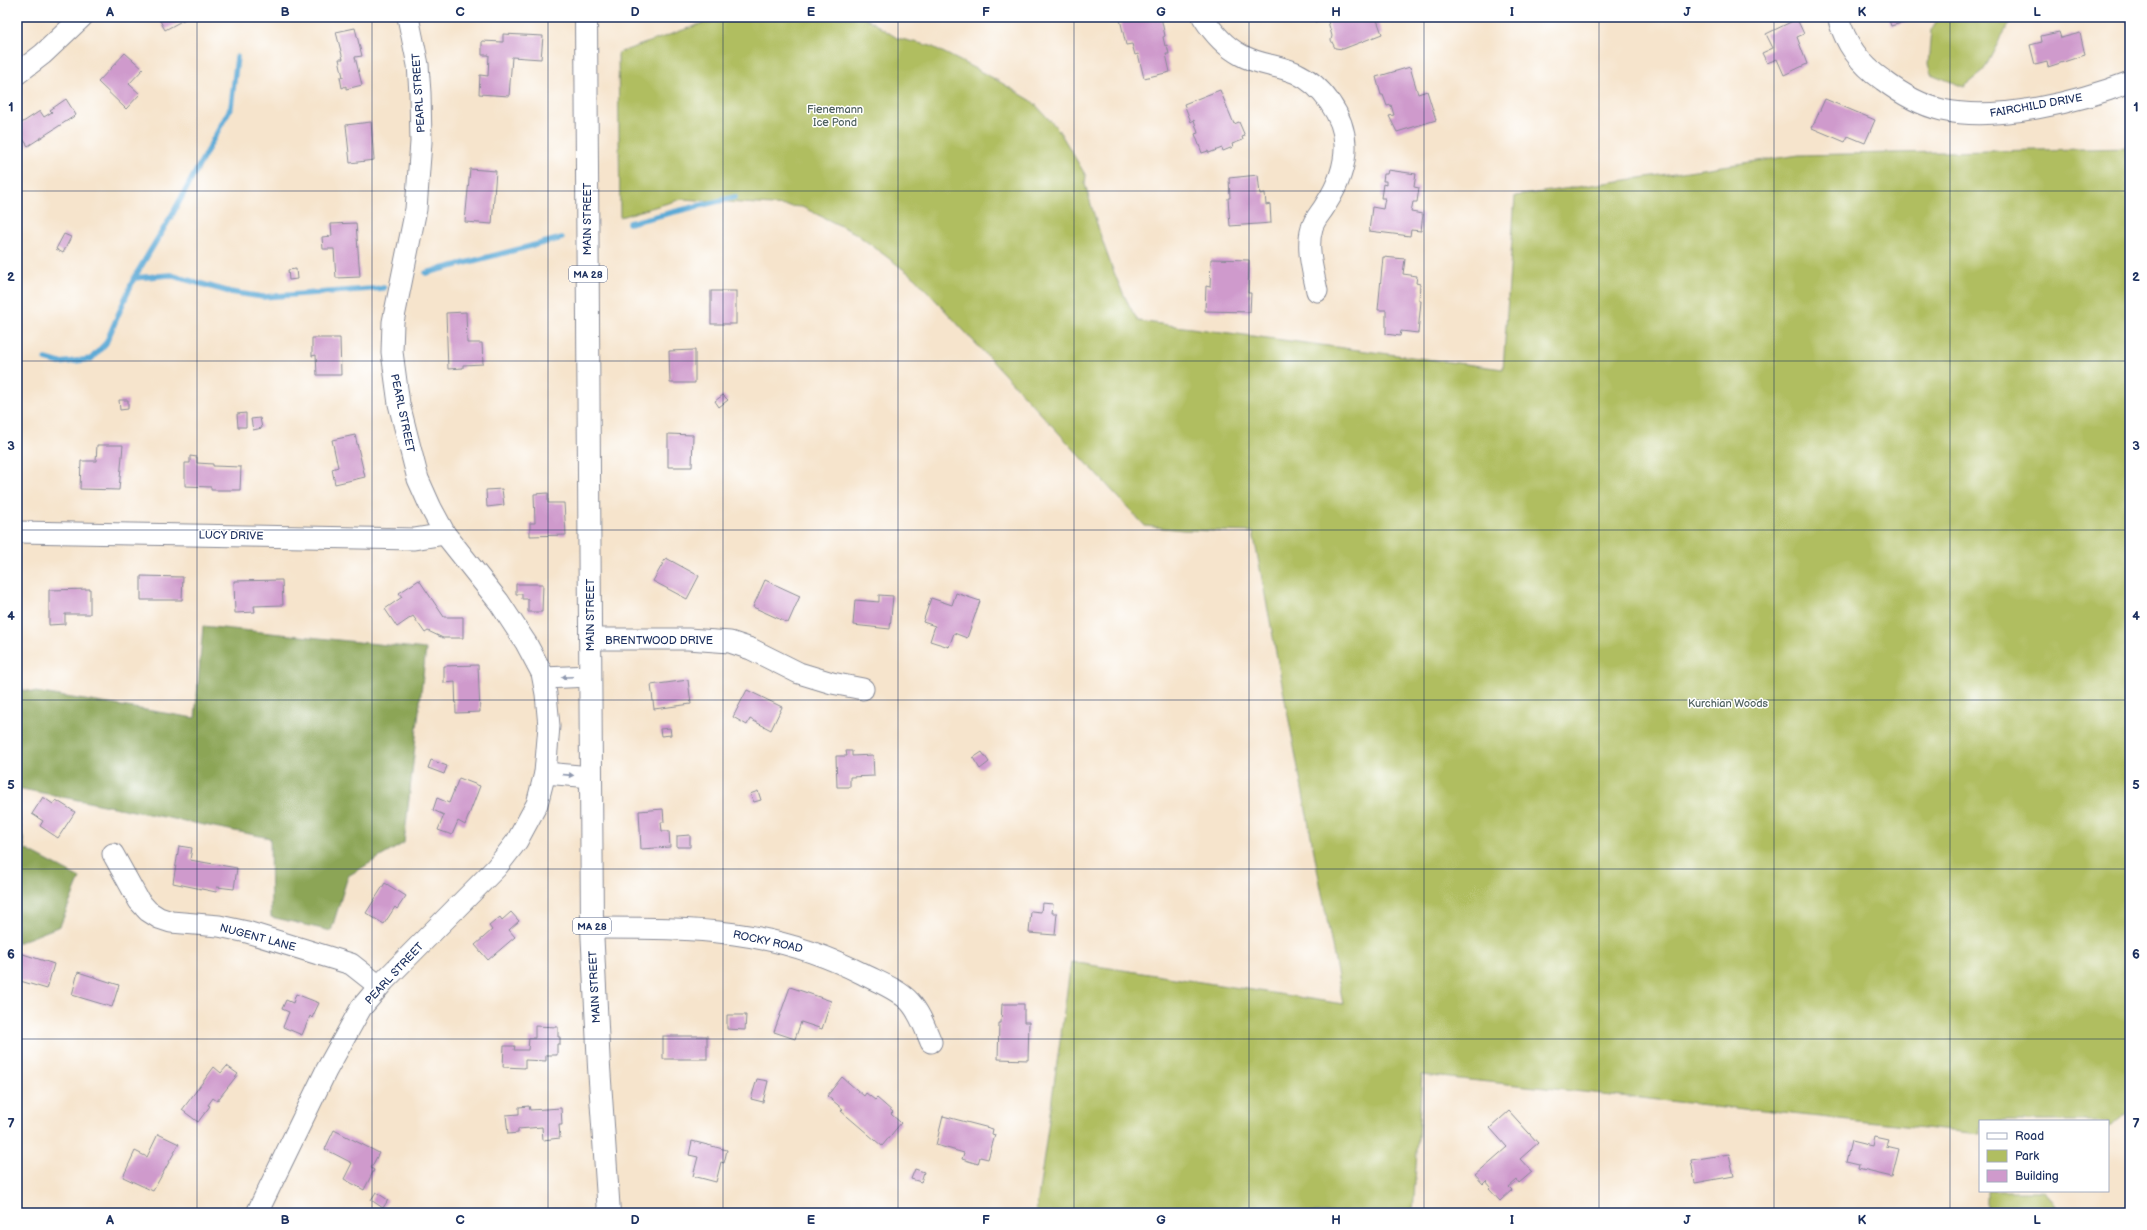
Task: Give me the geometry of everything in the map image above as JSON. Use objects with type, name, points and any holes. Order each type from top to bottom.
[{"type":"main road","name":"MAIN STREET","points":[[586,17],[592,928],[598,1067],[609,1213]]},
{"type":"street","points":[[17,74],[43,54],[82,17]]},
{"type":"street","name":"PEARL STREET","points":[[257,1213],[338,1048],[361,1008],[379,986],[496,868],[518,841],[537,804],[545,773],[548,726],[544,678],[532,652],[499,602],[445,534],[424,493],[414,464],[399,404],[392,352],[393,322],[411,236],[420,167],[420,93],[415,48],[408,17]]},
{"type":"street","points":[[1203,17],[1217,36],[1234,52],[1252,60],[1296,73],[1311,83],[1328,100],[1340,122],[1345,145],[1341,172],[1326,205],[1314,223],[1310,236],[1312,264],[1317,291]]},
{"type":"street","name":"FAIRCHILD DRIVE","points":[[1838,17],[1845,37],[1852,49],[1876,76],[1908,96],[1941,109],[1967,114],[1986,114],[2028,108],[2092,95],[2130,82]]},
{"type":"street","name":"LUCY DRIVE","points":[[17,532],[414,539],[445,534]]},
{"type":"street","name":"BRENTWOOD DRIVE","points":[[590,639],[688,639],[730,642],[751,649],[799,673],[832,683],[863,689]]},
{"type":"street","points":[[544,678],[590,676]]},
{"type":"street","points":[[545,773],[591,777]]},
{"type":"street","name":"NUGENT LANE","points":[[113,854],[139,901],[148,911],[159,918],[171,922],[229,927],[284,943],[351,964],[379,986]]},
{"type":"street","name":"ROCKY ROAD","points":[[592,928],[651,928],[716,931],[773,940],[801,947],[850,968],[902,995],[918,1013],[931,1042]]},
{"type":"green space","name":"Kurchian Woods","points":[[720,17],[864,17],[897,38],[931,46],[995,79],[1032,101],[1058,129],[1086,176],[1085,184],[1113,271],[1138,321],[1503,369],[1515,196],[1799,155],[2130,148],[2130,1111],[2109,1127],[2109,1120],[1979,1120],[1979,1134],[1422,1075],[1413,1213],[1036,1213],[1071,962],[1343,1004],[1253,532],[1183,530],[1145,526],[915,278],[855,233],[802,207],[682,199],[620,217],[618,53]]},
{"type":"green space","points":[[1939,17],[2014,17],[2000,39],[1983,72],[1964,87],[1931,74],[1928,64],[1931,30]]},
{"type":"green space","points":[[203,626],[426,649],[404,843],[348,876],[331,931],[271,917],[270,838],[17,788],[17,689],[195,718]]},
{"type":"green space","points":[[17,803],[25,849],[80,878],[60,926],[17,943]]},
{"type":"green space","points":[[1987,1192],[2046,1192],[2060,1213],[1987,1213]]},
{"type":"building","points":[[158,17],[189,17],[165,30]]},
{"type":"building","points":[[1128,17],[1161,17],[1165,36],[1163,37],[1169,54],[1166,54],[1170,72],[1144,78],[1138,54],[1135,55],[1132,44],[1126,45],[1120,19]]},
{"type":"building","points":[[1313,17],[1370,17],[1371,20],[1376,17],[1382,34],[1343,49],[1335,48],[1331,40],[1332,36],[1327,18],[1315,22]]},
{"type":"building","points":[[1888,17],[1911,17],[1912,20],[1891,26]]},
{"type":"building","points":[[2124,17],[2130,17],[2130,22],[2127,23]]},
{"type":"building","points":[[1797,19],[1804,34],[1797,37],[1807,64],[1784,75],[1777,59],[1767,63],[1762,53],[1773,48],[1766,34]]},
{"type":"building","points":[[355,28],[362,56],[355,57],[362,85],[346,89],[346,86],[342,88],[340,77],[343,77],[339,59],[343,59],[336,32]]},
{"type":"building","points":[[2059,32],[2061,38],[2080,33],[2085,55],[2048,67],[2047,62],[2035,65],[2030,45],[2042,42],[2041,36]]},
{"type":"building","points":[[503,34],[543,36],[541,59],[512,57],[509,96],[479,94],[480,75],[488,76],[489,55],[482,55],[482,41],[503,42]]},
{"type":"building","points":[[125,53],[143,69],[129,84],[140,94],[126,109],[98,82]]},
{"type":"building","points":[[1410,67],[1418,94],[1427,91],[1436,120],[1397,132],[1389,116],[1394,115],[1391,105],[1387,106],[1383,95],[1381,95],[1376,77]]},
{"type":"building","points":[[1220,90],[1234,124],[1239,122],[1245,136],[1242,137],[1243,140],[1232,144],[1233,147],[1223,151],[1222,148],[1209,153],[1208,151],[1202,153],[1195,134],[1198,133],[1194,120],[1191,122],[1184,104]]},
{"type":"building","points":[[66,99],[76,115],[28,146],[17,130],[17,126],[40,111],[44,117],[52,112],[50,110]]},
{"type":"building","points":[[1825,99],[1875,120],[1865,143],[1848,136],[1845,142],[1812,128]]},
{"type":"building","points":[[371,122],[374,160],[350,163],[346,125]]},
{"type":"building","points":[[470,169],[496,171],[492,224],[465,222]]},
{"type":"building","points":[[1388,170],[1416,174],[1414,187],[1419,188],[1417,202],[1413,202],[1411,212],[1423,214],[1421,231],[1411,230],[1410,236],[1369,231],[1372,207],[1383,209],[1385,198],[1381,198],[1383,184],[1386,185],[1386,181],[1383,181],[1384,174],[1387,174]]},
{"type":"building","points":[[1258,175],[1260,194],[1265,193],[1266,205],[1270,204],[1271,223],[1230,226],[1228,198],[1230,198],[1229,178]]},
{"type":"building","points":[[356,223],[360,277],[336,278],[334,249],[323,249],[322,237],[332,236],[331,224]]},
{"type":"building","points":[[64,234],[71,237],[63,253],[56,249]]},
{"type":"building","points":[[1383,257],[1405,259],[1403,274],[1417,276],[1416,283],[1420,284],[1419,301],[1421,301],[1418,333],[1401,331],[1400,336],[1386,334],[1386,310],[1378,310]]},
{"type":"building","points":[[1211,259],[1249,260],[1248,293],[1251,293],[1250,312],[1205,311],[1206,286],[1210,287]]},
{"type":"building","points":[[296,269],[297,279],[289,280],[288,270]]},
{"type":"building","points":[[711,291],[736,291],[736,324],[711,324]]},
{"type":"building","points":[[466,312],[467,343],[482,343],[483,364],[463,365],[463,368],[448,369],[446,313]]},
{"type":"building","points":[[312,338],[340,338],[341,375],[317,375],[316,355],[312,356]]},
{"type":"building","points":[[695,350],[695,383],[670,383],[669,351]]},
{"type":"building","points":[[723,395],[728,400],[719,407],[715,401]]},
{"type":"building","points":[[119,400],[128,400],[128,409],[120,410]]},
{"type":"building","points":[[246,413],[246,427],[238,427],[237,414]]},
{"type":"building","points":[[260,418],[262,428],[253,430],[251,419]]},
{"type":"building","points":[[668,434],[693,435],[692,467],[668,467]]},
{"type":"building","points":[[355,435],[365,477],[335,484],[332,469],[338,467],[332,440]]},
{"type":"building","points":[[97,445],[123,445],[119,490],[80,489],[81,461],[96,461]]},
{"type":"building","points":[[190,456],[197,457],[197,463],[213,464],[213,466],[241,467],[240,490],[211,490],[211,487],[185,486],[185,463],[190,463]]},
{"type":"building","points":[[502,489],[504,505],[487,507],[486,490]]},
{"type":"building","points":[[548,493],[548,503],[564,503],[566,535],[530,536],[530,523],[535,523],[534,494]]},
{"type":"building","points":[[666,558],[699,576],[687,599],[653,581]]},
{"type":"building","points":[[141,576],[183,577],[182,600],[141,600]]},
{"type":"building","points":[[282,580],[283,605],[254,606],[255,612],[235,613],[234,581]]},
{"type":"building","points":[[419,580],[444,617],[463,617],[463,638],[443,638],[428,631],[425,633],[413,616],[397,627],[385,609],[402,597],[399,593]]},
{"type":"building","points":[[765,580],[800,596],[788,623],[753,607]]},
{"type":"building","points":[[516,584],[543,584],[542,612],[528,612],[528,599],[522,599],[522,594],[516,594]]},
{"type":"building","points":[[90,589],[90,614],[65,614],[65,624],[49,625],[49,590]]},
{"type":"building","points":[[956,593],[980,601],[967,638],[954,633],[949,647],[930,641],[935,626],[923,622],[931,598],[952,605]]},
{"type":"building","points":[[879,595],[893,596],[890,629],[853,625],[855,600],[879,602]]},
{"type":"building","points":[[478,665],[480,712],[456,713],[455,682],[444,683],[444,666]]},
{"type":"building","points":[[688,680],[691,704],[654,709],[651,685]]},
{"type":"building","points":[[747,690],[782,707],[771,730],[750,719],[747,725],[733,717]]},
{"type":"building","points":[[670,728],[671,735],[661,736],[660,729]]},
{"type":"building","points":[[846,751],[852,751],[852,756],[873,755],[874,776],[850,777],[850,787],[837,787],[836,756],[847,756]]},
{"type":"building","points":[[982,752],[989,762],[980,769],[973,758]]},
{"type":"building","points":[[431,760],[447,766],[444,774],[428,768]]},
{"type":"building","points":[[459,778],[480,786],[465,825],[458,821],[452,835],[438,830],[444,815],[433,810],[437,798],[449,803]]},
{"type":"building","points":[[758,791],[761,800],[754,802],[750,794]]},
{"type":"building","points":[[43,797],[53,804],[56,800],[75,812],[58,838],[40,826],[43,821],[32,814]]},
{"type":"building","points":[[663,809],[664,822],[661,822],[662,831],[669,831],[670,847],[641,849],[639,811]]},
{"type":"building","points":[[690,835],[690,847],[677,847],[677,836]]},
{"type":"building","points":[[179,846],[192,848],[190,860],[237,868],[234,889],[217,887],[216,892],[173,883]]},
{"type":"building","points":[[385,883],[406,896],[397,909],[395,907],[384,924],[366,913]]},
{"type":"building","points":[[1042,903],[1053,904],[1052,913],[1057,913],[1055,935],[1029,933],[1031,911],[1041,912]]},
{"type":"building","points":[[511,912],[519,921],[509,930],[515,937],[488,960],[475,945],[492,930],[489,926],[500,917],[502,920]]},
{"type":"building","points":[[17,952],[54,964],[47,989],[17,980]]},
{"type":"building","points":[[78,972],[119,985],[112,1007],[72,995]]},
{"type":"building","points":[[790,987],[831,1001],[822,1029],[801,1022],[795,1039],[774,1032]]},
{"type":"building","points":[[296,994],[319,1003],[312,1018],[310,1016],[302,1035],[283,1027],[289,1012],[282,1009],[286,1000],[293,1003]]},
{"type":"building","points":[[1002,1004],[1024,1004],[1024,1022],[1029,1022],[1028,1060],[998,1059],[999,1023],[1001,1023]]},
{"type":"building","points":[[727,1015],[746,1015],[745,1030],[727,1029]]},
{"type":"building","points":[[535,1026],[558,1027],[560,1044],[557,1044],[557,1055],[546,1055],[546,1061],[525,1060],[525,1068],[503,1067],[504,1046],[515,1046],[514,1050],[528,1050],[529,1038],[535,1038]]},
{"type":"building","points":[[663,1036],[707,1036],[707,1059],[663,1059]]},
{"type":"building","points":[[227,1066],[238,1074],[217,1101],[213,1098],[208,1105],[210,1106],[198,1122],[182,1110],[214,1067],[221,1073]]},
{"type":"building","points":[[842,1077],[864,1096],[866,1093],[875,1100],[877,1098],[893,1112],[891,1114],[901,1123],[882,1146],[841,1111],[843,1109],[827,1096]]},
{"type":"building","points":[[757,1079],[768,1081],[763,1102],[751,1099]]},
{"type":"building","points":[[529,1106],[530,1110],[561,1108],[562,1125],[559,1125],[560,1138],[543,1140],[542,1127],[518,1129],[518,1133],[508,1134],[506,1115],[519,1114],[519,1107]]},
{"type":"building","points":[[1509,1111],[1538,1143],[1520,1159],[1532,1172],[1519,1183],[1517,1180],[1509,1187],[1512,1190],[1500,1201],[1489,1189],[1491,1187],[1486,1181],[1483,1184],[1475,1175],[1507,1147],[1490,1128]]},
{"type":"building","points":[[943,1116],[993,1129],[992,1134],[995,1135],[988,1159],[980,1157],[978,1164],[962,1159],[964,1153],[936,1145]]},
{"type":"building","points":[[334,1130],[379,1153],[371,1168],[374,1170],[364,1190],[344,1179],[352,1163],[325,1149]]},
{"type":"building","points":[[158,1134],[179,1144],[153,1191],[123,1177],[135,1151],[147,1157]]},
{"type":"building","points":[[1874,1137],[1888,1140],[1886,1146],[1899,1149],[1892,1177],[1858,1169],[1859,1165],[1846,1162],[1851,1141],[1872,1146]]},
{"type":"building","points":[[692,1141],[727,1150],[724,1163],[721,1162],[716,1182],[693,1176],[698,1157],[689,1155]]},
{"type":"building","points":[[1729,1154],[1734,1176],[1695,1183],[1691,1160]]},
{"type":"building","points":[[915,1169],[924,1172],[921,1182],[911,1179]]},
{"type":"building","points":[[376,1192],[388,1200],[383,1208],[371,1200]]},
{"type":"waterway","points":[[46,359],[60,363],[91,359],[106,343],[134,278],[173,213],[231,107],[237,57]]},
{"type":"waterway","points":[[629,223],[735,197]]},
{"type":"waterway","points":[[426,273],[562,238]]},
{"type":"waterway","points":[[134,278],[170,275],[230,292],[263,297],[384,288]]},
{"type":"park label","name":"Fienemann Ice Pond","points":[[835,115]]}]
